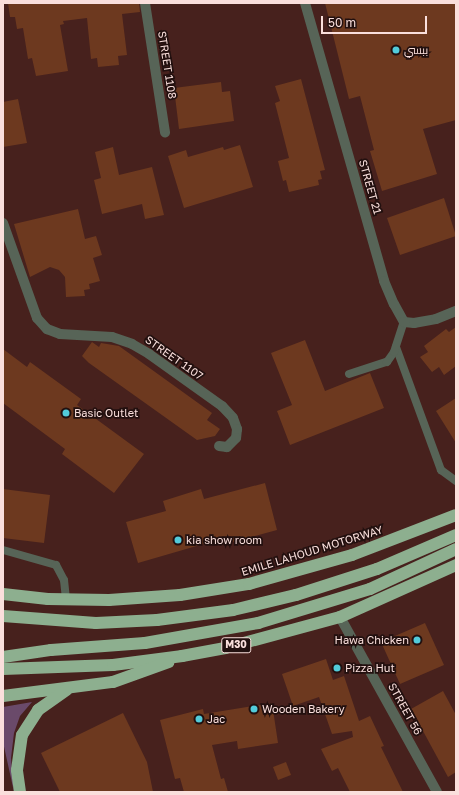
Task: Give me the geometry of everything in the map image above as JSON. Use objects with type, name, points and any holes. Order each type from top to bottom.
[{"type":"highway","name":"EMILE LAHOUD MOTORWAY","points":[[3,594],[66,600],[109,600],[173,596],[249,584],[352,555],[456,515]]},
{"type":"highway","points":[[3,616],[62,621],[110,622],[157,620],[233,610],[296,595],[377,569],[456,535]]},
{"type":"highway","points":[[3,657],[51,650],[145,643],[252,624],[313,608],[370,589],[456,548]]},
{"type":"highway","name":"M30","points":[[3,669],[113,665],[182,656],[267,638],[340,617],[456,565]]},
{"type":"highway","points":[[3,696],[113,682],[139,675],[182,656]]},
{"type":"highway","points":[[20,792],[17,770],[22,735],[38,710],[72,687]]},
{"type":"street","name":"STREET 1108","points":[[145,3],[165,132]]},
{"type":"street","name":"STREET 21","points":[[305,3],[384,281],[404,322]]},
{"type":"street","name":"STREET 1107","points":[[3,223],[37,318],[47,329],[60,334],[112,337],[132,344],[149,354],[222,406],[233,418],[237,429],[236,438],[227,446],[219,446]]},
{"type":"street","points":[[404,322],[424,323],[456,311]]},
{"type":"street","name":"STREET 56","points":[[340,617],[437,792]]},
{"type":"lane","points":[[349,374],[388,362],[396,347],[404,322]]},
{"type":"lane","points":[[396,347],[441,470],[456,481]]},
{"type":"lane","points":[[3,550],[56,565],[64,580],[66,600]]},
{"type":"shaded area","points":[[32,702],[20,716],[14,733],[11,758],[14,792],[3,742],[3,707]]},
{"type":"building","points":[[8,3],[139,3],[140,12],[122,14],[127,55],[118,56],[119,65],[98,67],[97,58],[91,59],[87,18],[63,21],[64,24],[60,25],[68,71],[36,76],[32,58],[28,59],[23,28],[17,29],[15,17],[10,17]]},
{"type":"building","name":"ببسي","points":[[325,3],[456,3],[456,120],[423,129],[437,174],[382,191],[370,151],[374,150],[360,96],[349,99]]},
{"type":"building","points":[[301,79],[325,170],[320,171],[322,179],[318,180],[319,185],[289,192],[286,180],[283,181],[278,161],[289,158],[275,103],[280,101],[275,86]]},
{"type":"building","points":[[221,82],[222,92],[230,91],[234,121],[179,129],[174,88]]},
{"type":"building","points":[[18,99],[27,143],[3,147],[3,102]]},
{"type":"building","points":[[240,145],[253,187],[184,208],[168,156],[186,150],[188,157],[223,147],[224,150]]},
{"type":"building","points":[[113,147],[119,175],[152,167],[164,215],[145,219],[142,204],[102,214],[94,180],[101,178],[95,152]]},
{"type":"building","points":[[444,198],[456,236],[400,255],[387,218]]},
{"type":"building","points":[[78,209],[85,239],[96,236],[102,255],[93,258],[100,281],[89,284],[90,289],[84,290],[85,296],[66,297],[65,277],[59,270],[50,267],[30,277],[14,224]]},
{"type":"building","points":[[456,327],[456,366],[444,375],[439,367],[432,372],[420,357],[428,352],[424,346],[446,329],[449,332]]},
{"type":"building","points":[[305,340],[325,391],[370,373],[384,408],[290,445],[277,411],[292,405],[271,353]]},
{"type":"building","points":[[92,342],[99,347],[101,343],[119,346],[212,413],[207,420],[220,429],[215,436],[197,440],[89,363],[82,356]]},
{"type":"building","points":[[3,349],[27,367],[30,362],[81,399],[77,405],[144,454],[114,493],[62,454],[65,449],[3,403]]},
{"type":"building","points":[[456,398],[456,443],[436,411]]},
{"type":"building","points":[[265,483],[277,530],[233,542],[231,536],[138,563],[126,522],[166,511],[163,501],[201,489],[204,499]]},
{"type":"building","points":[[3,489],[50,495],[44,543],[3,538]]},
{"type":"building","points":[[425,623],[444,665],[400,684],[381,642]]},
{"type":"building","points":[[326,659],[333,680],[344,676],[359,721],[370,716],[384,746],[381,747],[403,792],[350,792],[338,768],[332,771],[321,749],[353,737],[352,731],[332,734],[319,697],[293,706],[282,674]]},
{"type":"building","points":[[443,691],[456,715],[456,772],[448,777],[411,709]]},
{"type":"building","points":[[272,703],[278,743],[238,749],[237,741],[212,745],[221,779],[224,778],[228,792],[184,792],[180,778],[175,779],[160,720],[203,709],[204,714]]},
{"type":"building","points":[[123,713],[147,762],[153,792],[60,792],[41,753]]},
{"type":"building","points":[[286,762],[291,775],[278,780],[273,767]]},
{"type":"place","name":"ببسي","points":[[396,50]]},
{"type":"place","name":"Basic Outlet","points":[[66,413]]},
{"type":"place","name":"kia show room","points":[[178,540]]},
{"type":"place","name":"Hawa Chicken","points":[[417,640]]},
{"type":"place","name":"Pizza Hut","points":[[337,668]]},
{"type":"place","name":"Wooden Bakery","points":[[254,709]]},
{"type":"place","name":"Jac","points":[[199,719]]}]
